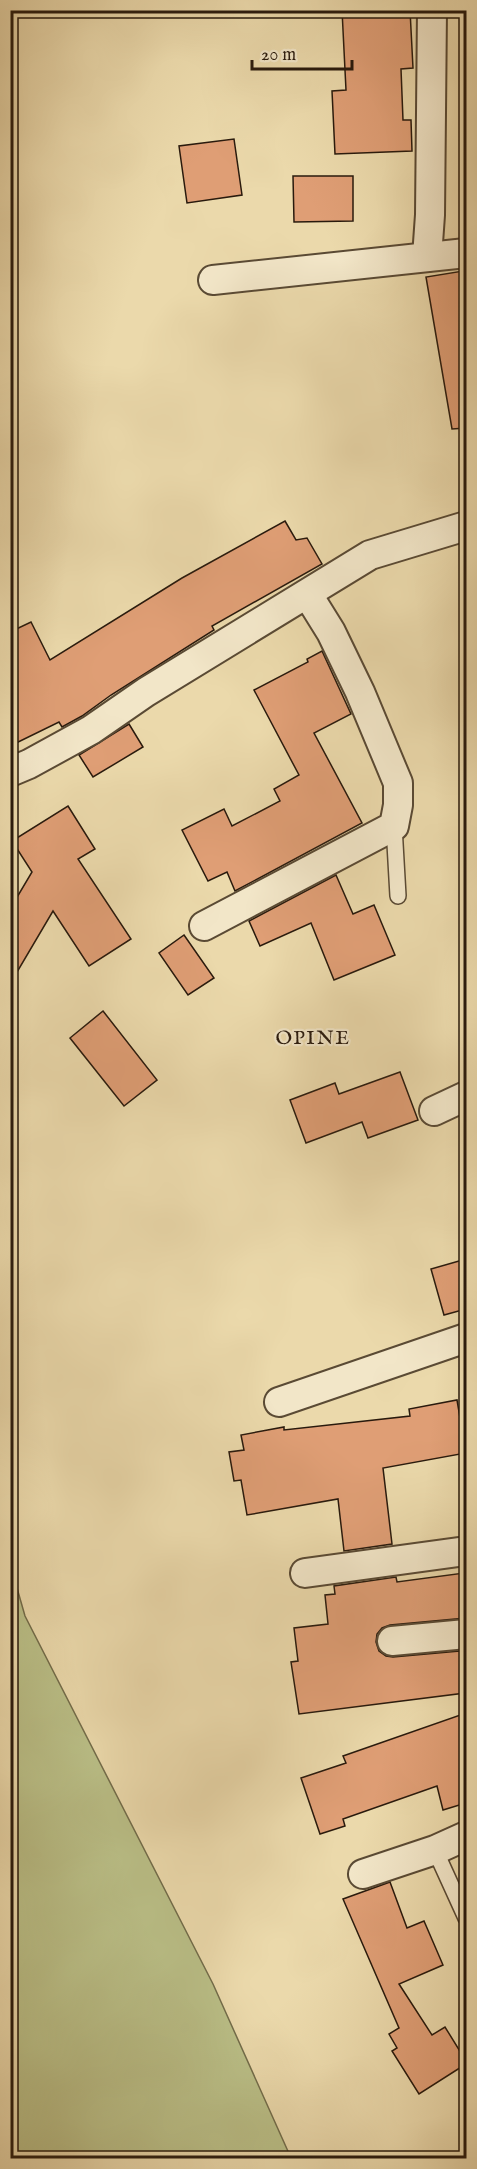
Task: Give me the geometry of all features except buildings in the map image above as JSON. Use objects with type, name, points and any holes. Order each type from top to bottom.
[{"type":"street","points":[[427,257],[430,215],[432,10]]},
{"type":"street","points":[[213,280],[427,257],[465,256]]},
{"type":"street","points":[[10,772],[91,730],[146,692],[370,555],[466,526]]},
{"type":"street","points":[[204,926],[394,826],[398,805],[398,783],[360,692],[330,632],[308,595]]},
{"type":"street","points":[[434,1111],[466,1096]]},
{"type":"street","points":[[279,1402],[466,1338]]},
{"type":"street","points":[[305,1573],[466,1551]]},
{"type":"street","points":[[392,1641],[466,1634]]},
{"type":"street","points":[[363,1874],[435,1850],[466,1836]]},
{"type":"lane","points":[[394,826],[398,896]]},
{"type":"lane","points":[[435,1850],[466,1918]]},
{"type":"green space","points":[[11,1567],[25,1616],[213,1984],[291,2158],[11,2158]]},
{"type":"district","name":"OPINE","points":[[313,1037]]}]
